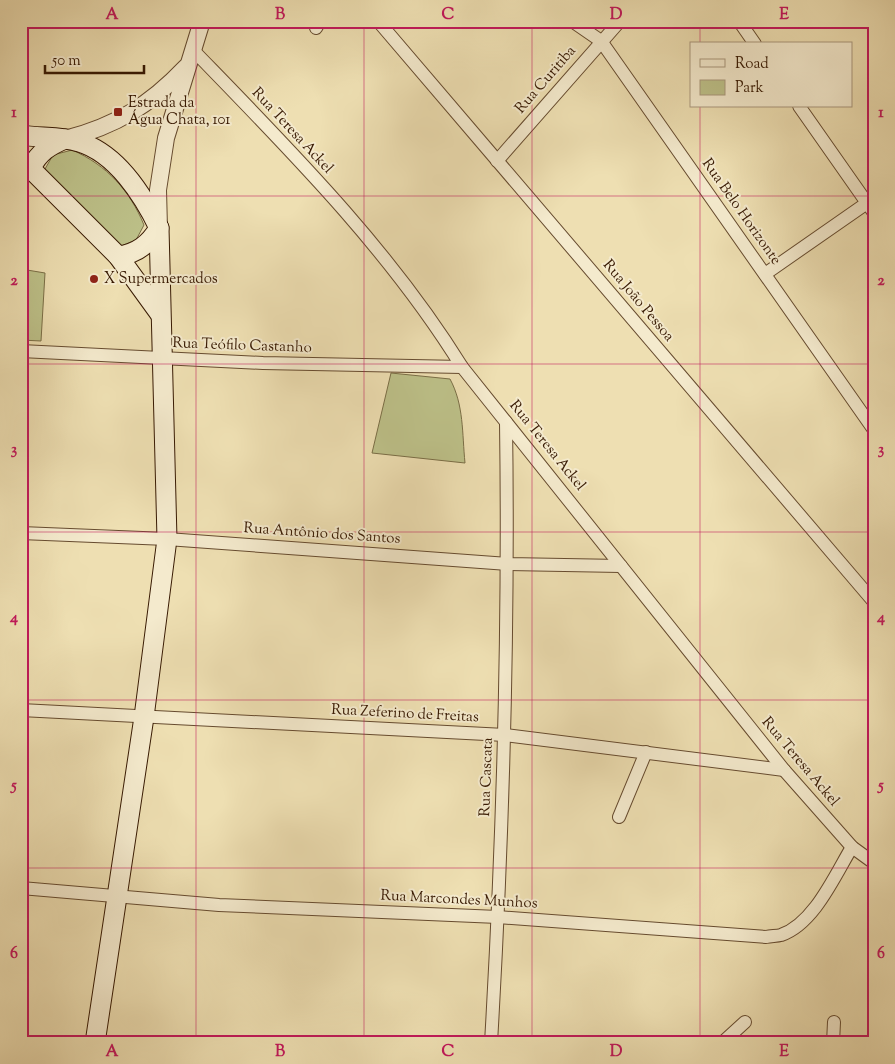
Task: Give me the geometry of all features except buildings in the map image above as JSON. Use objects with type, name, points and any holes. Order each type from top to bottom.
[{"type":"main road","points":[[21,135],[65,139],[96,149],[112,162],[146,202],[159,228],[160,314],[164,359],[167,539],[144,716],[95,1043]]},
{"type":"main road","points":[[65,139],[45,149],[26,164],[118,256],[160,314]]},
{"type":"main road","points":[[118,256],[129,255],[138,250],[152,238],[159,228]]},
{"type":"street","points":[[159,228],[158,190],[166,138],[202,21]]},
{"type":"street","name":"Rua João Pessoa","points":[[378,21],[874,602]]},
{"type":"street","name":"Rua Belo Horizonte","points":[[572,21],[601,41],[874,430]]},
{"type":"street","name":"Rua Curitiba","points":[[497,161],[620,21]]},
{"type":"street","points":[[740,21],[754,42]]},
{"type":"street","points":[[65,139],[95,131],[150,102],[190,58]]},
{"type":"street","name":"Rua Teresa Ackel","points":[[190,58],[285,146],[399,276],[434,322],[462,367],[784,770],[852,847],[874,863]]},
{"type":"street","points":[[766,274],[871,207],[800,108]]},
{"type":"street","name":"Rua Teófilo Castanho","points":[[21,351],[164,359],[462,367]]},
{"type":"street","name":"Rua Cascata","points":[[491,1043],[505,736],[508,564],[506,422]]},
{"type":"street","name":"Rua Antônio dos Santos","points":[[21,532],[167,539],[508,564],[621,566]]},
{"type":"street","name":"Rua Zeferino de Freitas","points":[[21,710],[505,736],[784,770]]},
{"type":"street","points":[[619,816],[646,752]]},
{"type":"street","name":"Rua Marcondes Munhos","points":[[21,888],[219,905],[498,917],[766,937],[782,935],[795,926],[820,901],[852,847]]},
{"type":"street","points":[[722,1043],[745,1022]]},
{"type":"street","points":[[833,1043],[834,1022]]},
{"type":"green space","points":[[72,150],[85,156],[106,171],[116,180],[132,201],[144,225],[136,240],[121,246],[45,169],[53,155]]},
{"type":"green space","points":[[21,269],[45,273],[41,341],[21,340]]},
{"type":"green space","points":[[391,373],[450,379],[455,389],[460,409],[465,463],[372,453]]},
{"type":"place","name":"Estrada da Água Chata, 101","points":[[118,112]]},
{"type":"place","name":"X Supermercados","points":[[94,279]]}]
